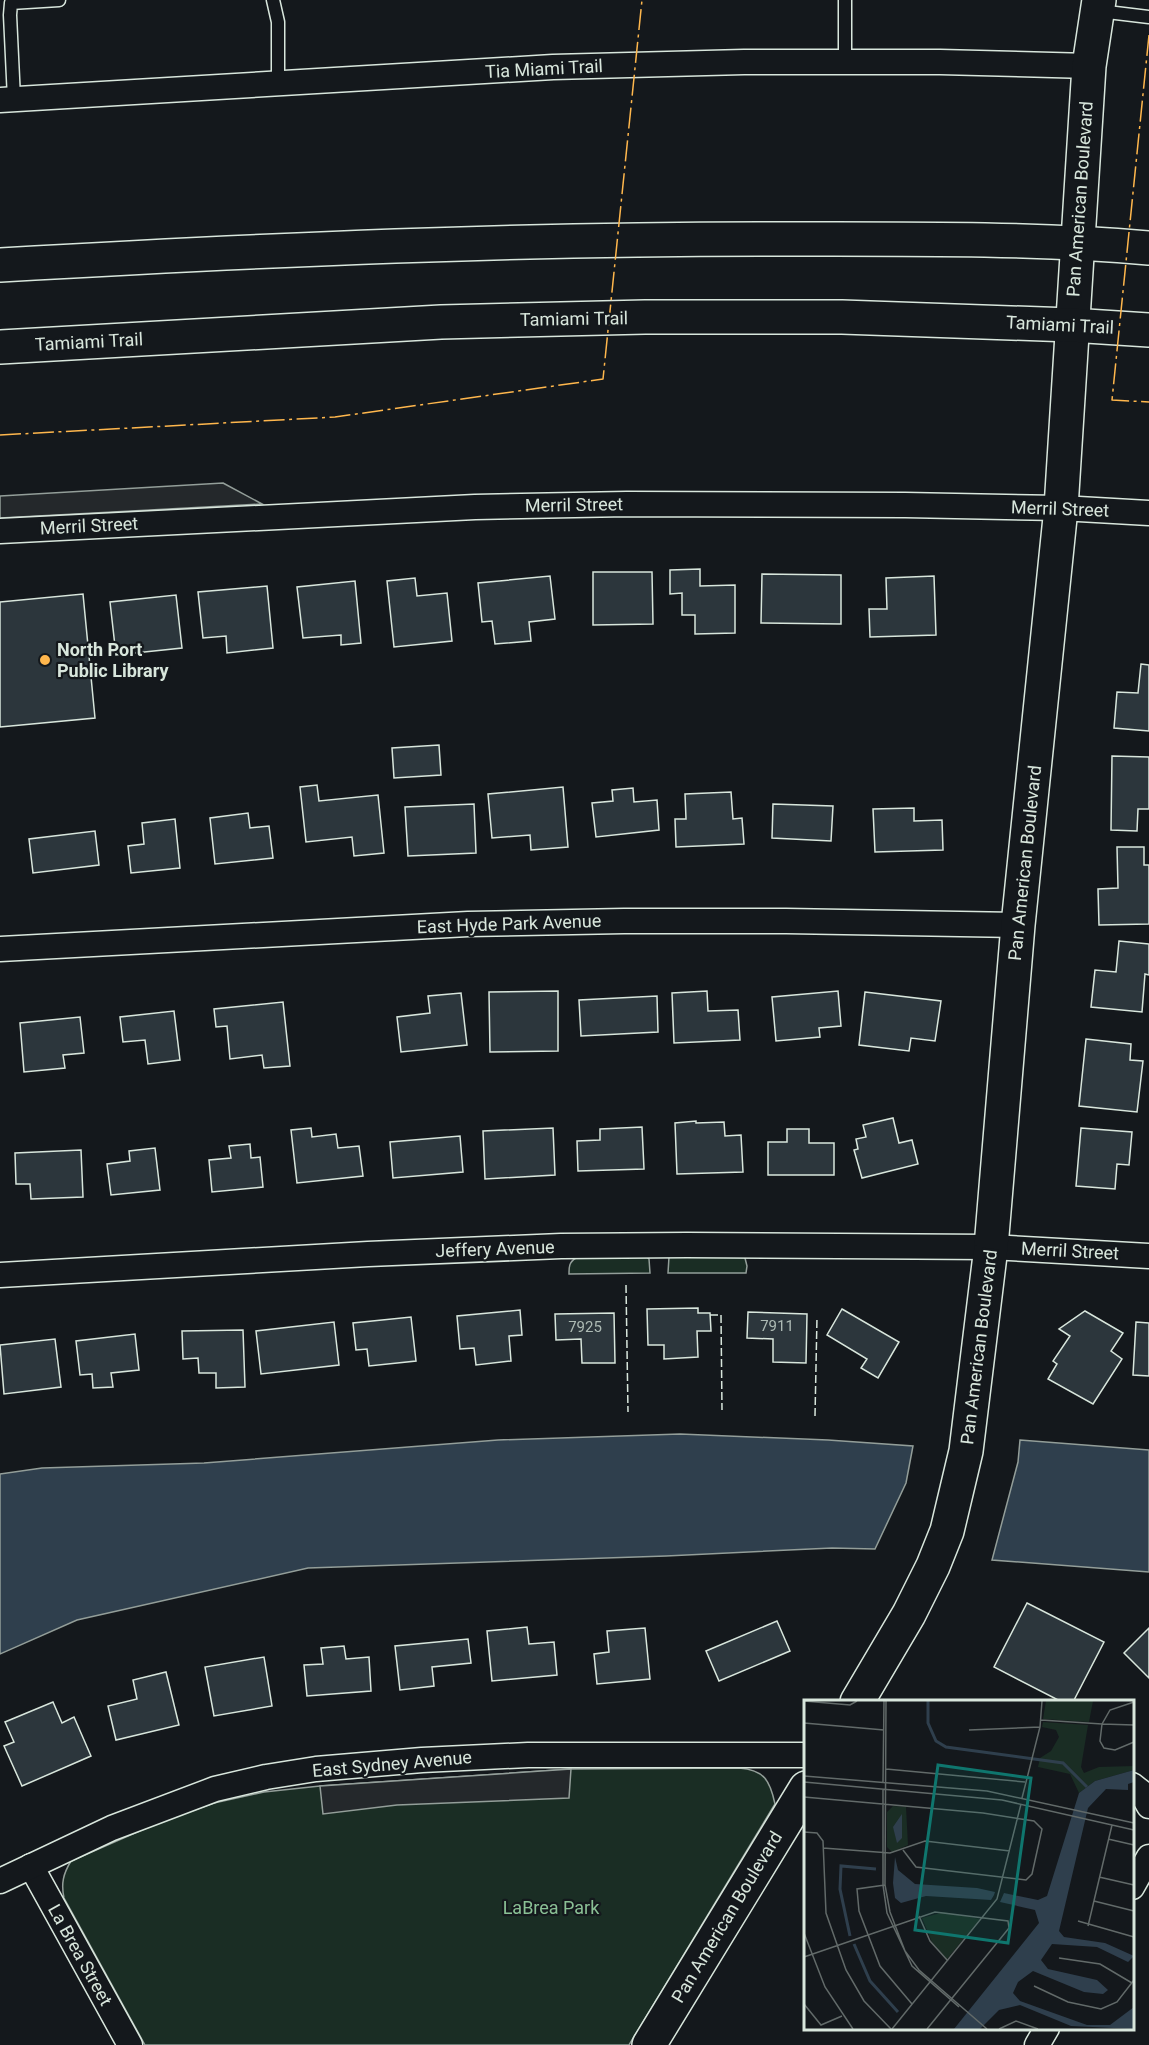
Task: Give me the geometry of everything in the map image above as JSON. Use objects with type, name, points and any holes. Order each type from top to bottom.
[{"type":"main road","name":"Pan American Boulevard","points":[[858,1700],[909,1614],[933,1566],[947,1532],[966,1451],[991,1247],[1018,925],[1061,508],[1076,242],[1089,66],[1098,5]]},
{"type":"main road","points":[[0,265],[215,253],[645,238],[1076,242],[1149,248]]},
{"type":"main road","name":"Tamiami Trail","points":[[0,347],[429,322],[509,320],[842,317],[1149,330]]},
{"type":"main road","name":"Pan American Boulevard","points":[[649,2045],[804,1791]]},
{"type":"street","name":"Tia Miami Trail","points":[[7,100],[553,67],[744,62],[940,62],[1089,66]]},
{"type":"street","name":"Merril Street","points":[[0,531],[475,507],[627,504],[905,505],[1061,508],[1149,513]]},
{"type":"street","name":"East Hyde Park Avenue","points":[[0,949],[468,924],[786,921],[1018,925]]},
{"type":"street","name":"Jeffery Avenue","points":[[0,1275],[368,1254],[554,1247],[700,1245],[991,1247]]},
{"type":"street","name":"Merril Street","points":[[991,1247],[1149,1256]]},
{"type":"street","name":"East Sydney Avenue","points":[[0,1881],[112,1828],[214,1789],[316,1769],[422,1760],[528,1755],[804,1755]]},
{"type":"street","points":[[1134,1787],[1141,1792],[1149,1806]]},
{"type":"street","points":[[1134,1883],[1149,1857]]},
{"type":"street","name":"La Brea Street","points":[[31,1866],[130,2045]]},
{"type":"street","points":[[1036,2045],[1046,2030]]},
{"type":"lane","points":[[7,100],[11,6],[59,0]]},
{"type":"lane","points":[[273,0],[278,22],[278,84]]},
{"type":"lane","points":[[845,0],[845,62]]},
{"type":"lane","points":[[1098,5],[1149,17]]},
{"type":"green space","points":[[744,1254],[746,1273],[668,1273],[669,1257]]},
{"type":"green space","points":[[647,1257],[650,1273],[569,1274],[570,1265],[576,1258]]},
{"type":"green space","name":"LaBrea Park","points":[[739,1768],[754,1771],[764,1778],[771,1789],[775,1804],[629,2045],[145,2045],[64,1898],[63,1879],[71,1861],[160,1822],[214,1803],[264,1792],[571,1769]]},
{"type":"shaded area","points":[[223,483],[262,504],[0,518],[0,496]]},
{"type":"shaded area","points":[[571,1769],[569,1798],[397,1805],[323,1814],[320,1786]]},
{"type":"water","points":[[680,1434],[913,1446],[906,1483],[875,1549],[832,1548],[308,1568],[77,1620],[0,1654],[0,1474],[42,1468],[204,1463],[498,1440]]},
{"type":"water","points":[[1020,1440],[1149,1450],[1149,1572],[992,1560],[1018,1462]]},
{"type":"building","points":[[700,569],[700,586],[735,585],[735,633],[695,634],[695,615],[682,615],[682,593],[670,594],[670,570]]},
{"type":"building","points":[[593,572],[652,572],[653,624],[593,625]]},
{"type":"building","points":[[762,574],[841,575],[841,624],[761,623]]},
{"type":"building","points":[[550,576],[555,619],[529,622],[531,641],[495,644],[492,621],[482,622],[478,583]]},
{"type":"building","points":[[934,576],[936,635],[870,637],[869,609],[887,609],[886,578]]},
{"type":"building","points":[[415,578],[417,596],[447,593],[452,641],[394,647],[387,581]]},
{"type":"building","points":[[355,581],[361,643],[341,645],[341,635],[303,638],[297,587]]},
{"type":"building","points":[[267,586],[273,648],[227,653],[226,636],[203,638],[198,592]]},
{"type":"building","name":"North Port Public Library","points":[[83,594],[95,718],[0,727],[0,602]]},
{"type":"building","points":[[176,595],[182,648],[116,655],[110,602]]},
{"type":"building","points":[[1141,664],[1149,665],[1149,731],[1114,728],[1117,692],[1138,693]]},
{"type":"building","points":[[439,745],[441,775],[394,778],[392,748]]},
{"type":"building","points":[[1112,756],[1149,757],[1149,809],[1138,809],[1137,831],[1111,830]]},
{"type":"building","points":[[317,785],[319,801],[378,795],[384,853],[354,856],[352,837],[306,842],[300,787]]},
{"type":"building","points":[[563,787],[568,847],[531,850],[530,835],[492,838],[488,794]]},
{"type":"building","points":[[633,788],[634,802],[657,800],[659,830],[596,837],[592,803],[613,801],[612,790]]},
{"type":"building","points":[[731,792],[733,819],[742,818],[744,844],[676,847],[675,819],[686,819],[685,794]]},
{"type":"building","points":[[474,804],[476,853],[408,856],[405,807]]},
{"type":"building","points":[[773,804],[833,806],[831,841],[772,838]]},
{"type":"building","points":[[914,808],[914,821],[942,820],[943,850],[875,852],[873,809]]},
{"type":"building","points":[[248,813],[250,828],[269,826],[273,858],[215,864],[210,818]]},
{"type":"building","points":[[175,819],[180,868],[131,873],[128,846],[144,844],[142,823]]},
{"type":"building","points":[[95,831],[99,865],[33,873],[29,839]]},
{"type":"building","points":[[1117,847],[1144,847],[1144,865],[1149,865],[1149,924],[1099,925],[1098,889],[1118,888]]},
{"type":"building","points":[[1119,941],[1149,944],[1149,975],[1145,974],[1142,1012],[1091,1007],[1095,970],[1116,972]]},
{"type":"building","points":[[558,991],[558,1051],[490,1052],[489,992]]},
{"type":"building","points":[[707,991],[708,1011],[738,1010],[740,1040],[674,1043],[672,993]]},
{"type":"building","points":[[838,991],[841,1026],[819,1028],[820,1037],[776,1041],[772,997]]},
{"type":"building","points":[[865,992],[941,1001],[935,1041],[911,1038],[909,1051],[859,1045]]},
{"type":"building","points":[[461,993],[467,1045],[401,1052],[397,1017],[430,1013],[428,996]]},
{"type":"building","points":[[657,996],[658,1032],[581,1036],[579,1000]]},
{"type":"building","points":[[283,1002],[290,1066],[264,1068],[262,1055],[230,1059],[227,1026],[216,1027],[214,1009]]},
{"type":"building","points":[[174,1011],[180,1060],[148,1064],[145,1040],[123,1042],[120,1017]]},
{"type":"building","points":[[80,1017],[84,1053],[63,1055],[65,1068],[24,1072],[20,1023]]},
{"type":"building","points":[[1086,1039],[1131,1044],[1130,1060],[1143,1061],[1137,1112],[1079,1106]]},
{"type":"building","points":[[893,1118],[899,1143],[912,1140],[918,1164],[862,1178],[854,1150],[858,1149],[856,1139],[866,1137],[863,1125]]},
{"type":"building","points":[[696,1121],[696,1123],[724,1122],[725,1136],[741,1135],[743,1172],[677,1174],[675,1123]]},
{"type":"building","points":[[642,1127],[644,1169],[578,1171],[577,1141],[600,1140],[600,1129]]},
{"type":"building","points":[[311,1128],[312,1137],[336,1134],[338,1148],[359,1146],[363,1176],[297,1183],[291,1130]]},
{"type":"building","points":[[553,1128],[555,1175],[485,1179],[483,1131]]},
{"type":"building","points":[[1081,1128],[1132,1132],[1129,1165],[1117,1164],[1115,1189],[1076,1186]]},
{"type":"building","points":[[787,1129],[809,1129],[809,1143],[834,1143],[834,1175],[768,1175],[768,1142],[787,1142]]},
{"type":"building","points":[[460,1136],[463,1172],[393,1178],[390,1142]]},
{"type":"building","points":[[250,1144],[251,1158],[260,1157],[263,1187],[212,1192],[209,1160],[231,1158],[229,1146]]},
{"type":"building","points":[[155,1148],[160,1190],[111,1195],[107,1164],[130,1161],[129,1151]]},
{"type":"building","points":[[81,1150],[83,1197],[31,1199],[30,1184],[16,1184],[15,1153]]},
{"type":"building","points":[[698,1308],[698,1313],[710,1313],[711,1331],[697,1331],[698,1357],[664,1359],[664,1345],[648,1345],[647,1309]]},
{"type":"building","points":[[842,1309],[899,1342],[878,1378],[861,1368],[867,1359],[827,1335]]},
{"type":"building","points":[[520,1310],[522,1335],[509,1336],[511,1361],[476,1365],[474,1348],[460,1349],[457,1316]]},
{"type":"building","points":[[1085,1311],[1123,1333],[1111,1351],[1122,1359],[1093,1404],[1048,1379],[1057,1364],[1053,1361],[1070,1336],[1059,1329]]},
{"type":"building","points":[[748,1312],[807,1314],[806,1363],[773,1362],[773,1339],[747,1338]]},
{"type":"building","points":[[614,1313],[615,1363],[582,1363],[581,1339],[556,1340],[555,1314]]},
{"type":"building","points":[[411,1317],[416,1361],[369,1366],[367,1349],[356,1350],[353,1323]]},
{"type":"building","points":[[334,1322],[339,1365],[261,1374],[256,1331]]},
{"type":"building","points":[[1136,1322],[1149,1323],[1149,1376],[1133,1375]]},
{"type":"building","points":[[243,1330],[245,1387],[216,1388],[216,1373],[199,1373],[198,1358],[183,1359],[182,1331]]},
{"type":"building","points":[[135,1334],[139,1370],[111,1373],[113,1387],[93,1388],[92,1374],[80,1375],[76,1341]]},
{"type":"building","points":[[55,1339],[61,1387],[4,1394],[0,1345]]},
{"type":"building","points":[[1027,1603],[1104,1642],[1074,1700],[1058,1700],[994,1667]]},
{"type":"building","points":[[777,1621],[790,1651],[719,1681],[706,1651]]},
{"type":"building","points":[[527,1627],[529,1644],[554,1642],[557,1675],[492,1681],[487,1631]]},
{"type":"building","points":[[645,1628],[650,1679],[597,1684],[594,1654],[609,1652],[607,1631]]},
{"type":"building","points":[[1149,1628],[1149,1678],[1124,1653]]},
{"type":"building","points":[[468,1639],[471,1663],[432,1667],[434,1686],[400,1690],[395,1646]]},
{"type":"building","points":[[344,1646],[346,1659],[369,1657],[371,1691],[307,1696],[304,1665],[323,1664],[321,1648]]},
{"type":"building","points":[[264,1657],[272,1706],[214,1716],[205,1667]]},
{"type":"building","points":[[166,1672],[179,1725],[116,1740],[108,1706],[137,1699],[133,1680]]},
{"type":"building","points":[[53,1702],[62,1723],[74,1717],[91,1756],[22,1786],[4,1746],[14,1742],[5,1722]]},
{"type":"fence","points":[[626,1285],[628,1412]]},
{"type":"fence","points":[[710,1315],[721,1315],[722,1410]]},
{"type":"fence","points":[[815,1416],[817,1317]]},
{"type":"power","points":[[0,435],[335,417],[603,379],[642,0]]},
{"type":"power","points":[[1149,35],[1112,400],[1149,402]]},
{"type":"place","name":"North Port Public Library","points":[[45,660]]}]
